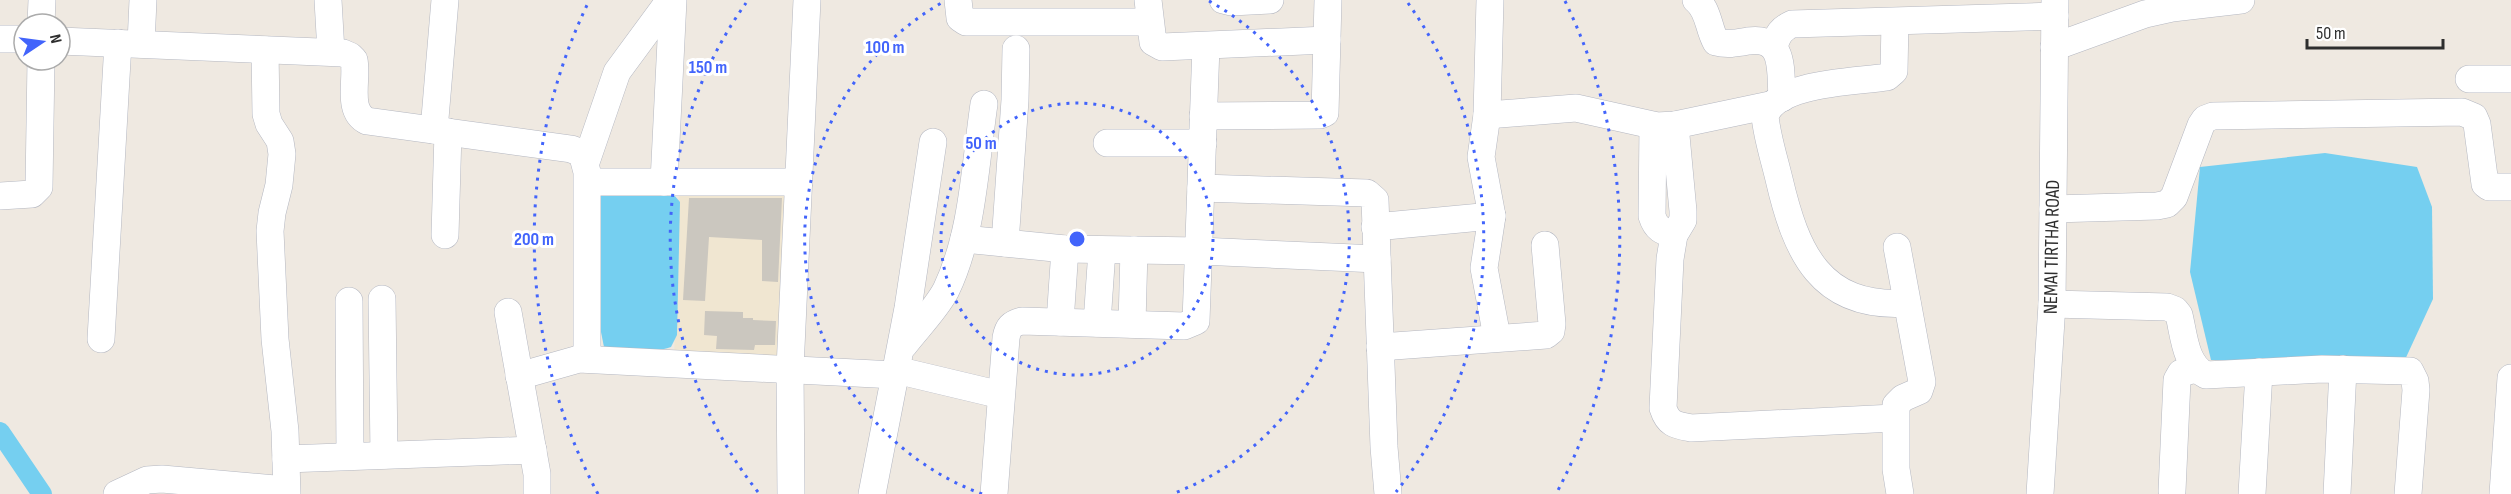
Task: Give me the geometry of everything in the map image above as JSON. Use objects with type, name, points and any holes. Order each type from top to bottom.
[{"type":"street","points":[[101,339],[129,43],[143,0]]},
{"type":"street","points":[[328,0],[331,52]]},
{"type":"street","points":[[445,0],[441,131],[445,235]]},
{"type":"street","points":[[587,172],[617,72],[672,0]]},
{"type":"street","points":[[664,182],[672,0]]},
{"type":"street","points":[[791,494],[790,369],[807,0]]},
{"type":"street","points":[[958,0],[960,18],[966,22],[1148,11],[1153,42],[1162,47],[1327,40]]},
{"type":"street","points":[[1223,0],[1231,2],[1270,0]]},
{"type":"street","points":[[1203,116],[1320,115],[1325,113],[1328,0]]},
{"type":"street","points":[[1490,0],[1487,115],[1481,166],[1492,216],[1484,268],[1497,337]]},
{"type":"street","points":[[1696,0],[1705,9],[1711,34],[1716,42],[1725,45],[1766,41],[1774,46],[1778,54],[1776,101],[1765,116],[1765,123],[1788,219],[1814,269],[1848,294],[1868,303],[1907,303]]},
{"type":"street","points":[[2054,47],[2145,14],[2172,8],[2241,0]]},
{"type":"street","points":[[1774,46],[1784,27],[1792,24],[1884,14],[2055,8]]},
{"type":"street","name":"NEMAI TIRTHA ROAD","points":[[2040,494],[2052,304],[2055,8]]},
{"type":"street","points":[[1487,115],[1576,108],[1664,125],[1776,101],[1804,88],[1887,78],[1894,71],[1884,14]]},
{"type":"street","points":[[72,41],[331,52],[350,56],[354,60],[355,107],[361,118],[367,121],[571,149],[582,153],[587,172],[587,359]]},
{"type":"street","points":[[994,494],[1008,328],[1022,321],[1184,326],[1196,321],[1206,46]]},
{"type":"street","points":[[1005,243],[1015,100],[1016,49]]},
{"type":"street","points":[[117,494],[147,480],[162,479],[286,492],[284,421],[275,339],[270,231],[279,185],[282,154],[280,141],[268,123],[266,114],[265,50]]},
{"type":"street","points":[[0,196],[32,194],[39,187],[41,72]]},
{"type":"street","points":[[2469,79],[2511,79]]},
{"type":"street","points":[[897,365],[944,293],[957,266],[964,239],[984,104]]},
{"type":"street","points":[[2054,209],[2167,204],[2174,197],[2201,124],[2205,119],[2213,116],[2462,112],[2476,120],[2485,184],[2489,187],[2511,187]]},
{"type":"street","points":[[1664,125],[1652,207],[1655,224],[1661,231],[1678,223]]},
{"type":"street","points":[[1664,125],[1678,223],[1670,259],[1663,408],[1667,419],[1675,425],[1691,428],[1894,418]]},
{"type":"street","points":[[872,494],[897,365],[933,142]]},
{"type":"street","points":[[1107,143],[1203,143]]},
{"type":"street","points":[[587,172],[664,182],[799,182]]},
{"type":"street","points":[[1201,188],[1367,193],[1375,200],[1388,494]]},
{"type":"street","points":[[1375,227],[1492,216]]},
{"type":"street","points":[[964,239],[1065,249],[1200,251],[1377,259]]},
{"type":"street","points":[[1380,347],[1546,335],[1551,331],[1545,245]]},
{"type":"street","points":[[1898,247],[1922,382],[1919,391],[1903,398],[1896,405],[1894,418],[1896,469],[1900,494]]},
{"type":"street","points":[[1060,322],[1065,249]]},
{"type":"street","points":[[1097,323],[1102,250]]},
{"type":"street","points":[[1132,324],[1134,250]]},
{"type":"street","points":[[382,299],[384,455]]},
{"type":"street","points":[[349,301],[350,456]]},
{"type":"street","points":[[2052,304],[2175,309],[2179,315],[2190,359],[2196,369],[2206,375],[2343,369],[2406,369],[2412,373],[2416,390],[2408,494]]},
{"type":"street","points":[[508,312],[537,474],[537,494]]},
{"type":"street","points":[[519,376],[561,362],[587,359],[790,369],[897,365],[1001,395]]},
{"type":"street","points":[[2172,491],[2177,380],[2181,373],[2196,369]]},
{"type":"street","points":[[2337,494],[2343,369]]},
{"type":"street","points":[[2252,494],[2259,372]]},
{"type":"street","points":[[2503,494],[2508,460],[2511,378]]},
{"type":"street","points":[[286,459],[533,450]]},
{"type":"shaded area","points":[[796,185],[788,365],[674,360],[679,187]]},
{"type":"water","points":[[2325,153],[2417,167],[2432,207],[2433,299],[2403,364],[2211,360],[2190,272],[2200,167]]},
{"type":"water","points":[[596,192],[674,195],[680,202],[677,335],[671,347],[637,352],[611,350],[604,347],[599,322]]},
{"type":"building","points":[[689,198],[782,198],[778,282],[762,281],[762,240],[709,237],[705,301],[683,300]]},
{"type":"building","points":[[705,311],[743,312],[743,318],[776,321],[775,345],[755,345],[754,350],[716,349],[717,336],[704,335]]},
{"type":"waterway","points":[[0,432],[42,494]]}]
